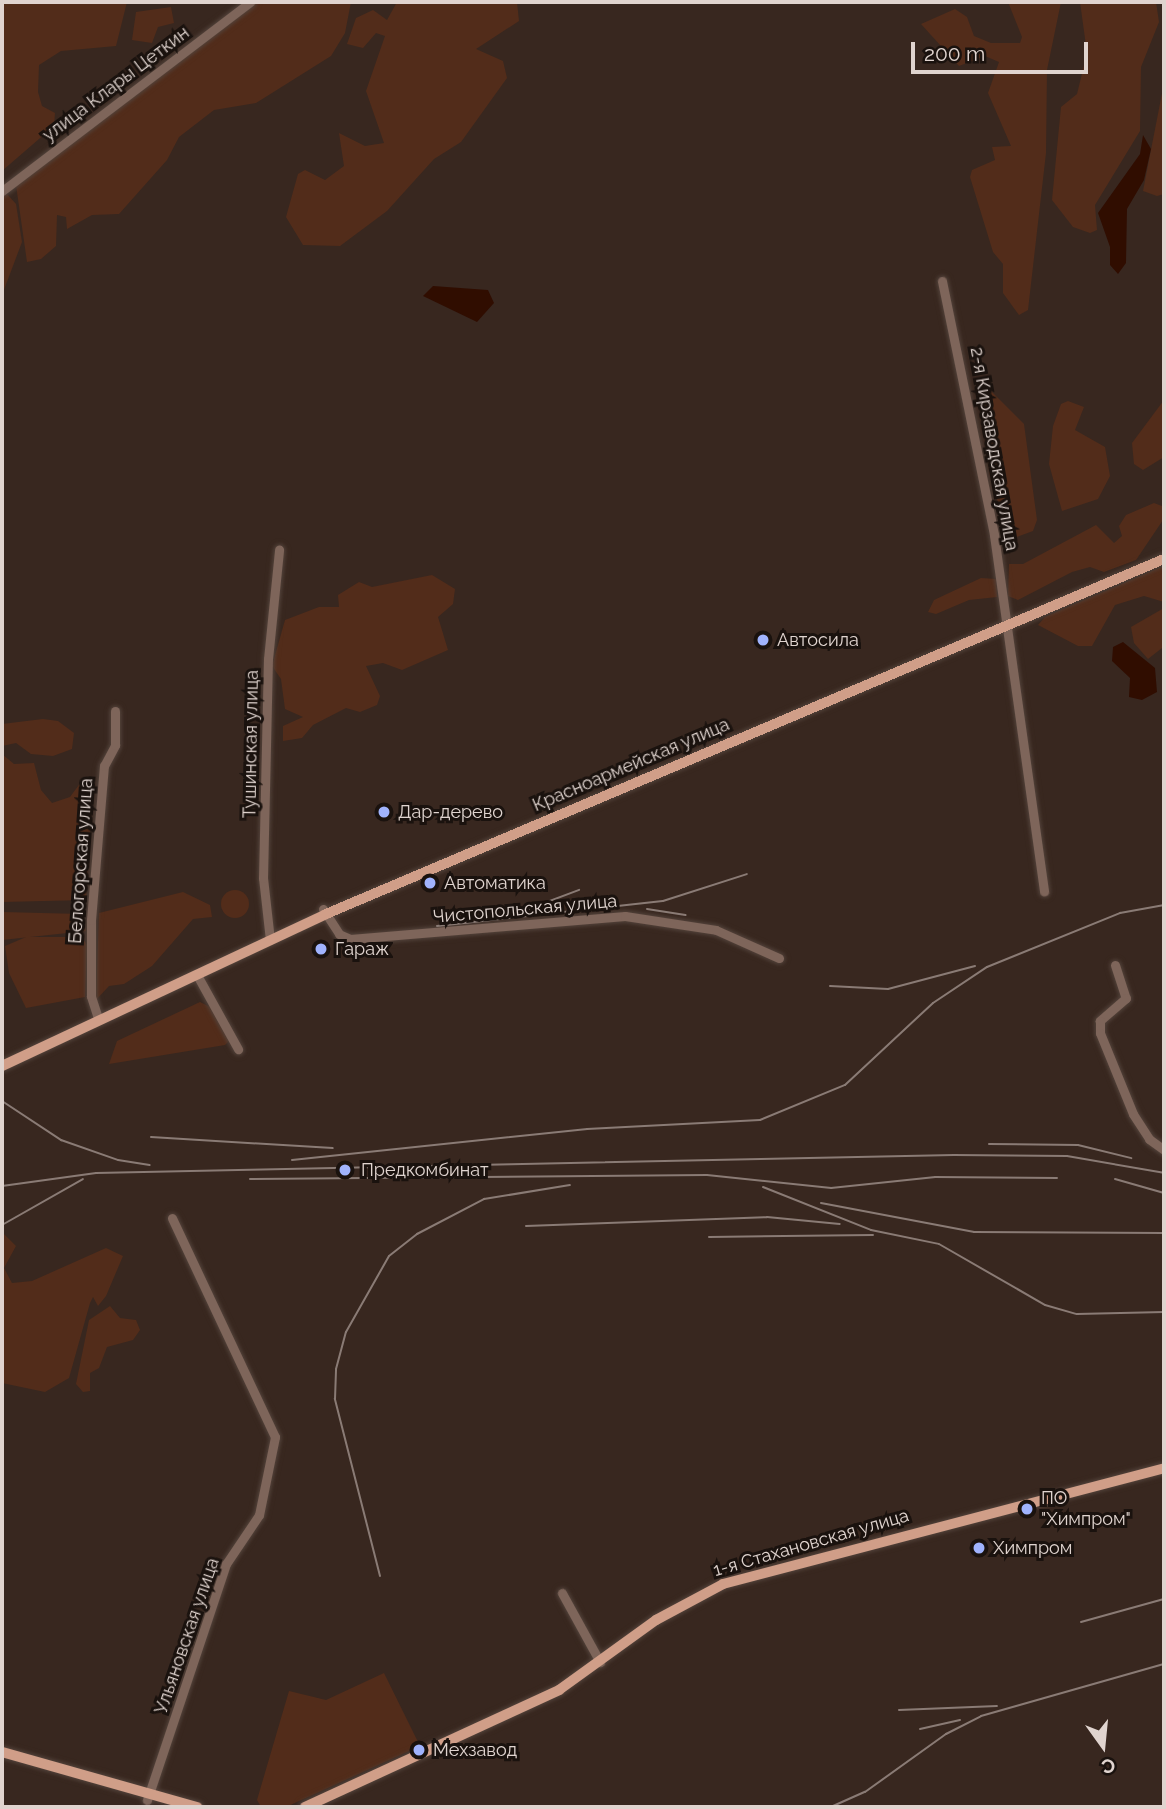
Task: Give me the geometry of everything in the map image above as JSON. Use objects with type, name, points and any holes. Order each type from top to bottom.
[{"type":"main road","name":"Красноармейская улица","points":[[2,1059],[324,912],[1007,622],[1164,552]]},
{"type":"main road","name":"Красноармейская улица","points":[[1007,622],[1164,559]]},
{"type":"main road","name":"Красноармейская улица","points":[[2,1066],[197,975],[269,937]]},
{"type":"main road","name":"1-я Стахановская улица","points":[[305,1807],[559,1690],[656,1620],[723,1584],[1164,1468]]},
{"type":"main road","points":[[2,1752],[148,1797],[171,1807]]},
{"type":"main road","points":[[2,1758],[148,1797],[197,1807]]},
{"type":"street","name":"улица Клары Цеткин","points":[[2,191],[250,2]]},
{"type":"street","name":"2-я Кирзаводская улица","points":[[942,281],[956,330],[1007,622]]},
{"type":"street","name":"Тушинская улица","points":[[269,937],[263,878],[268,659],[279,550]]},
{"type":"street","points":[[1007,622],[1044,892]]},
{"type":"street","name":"Белогорская улица","points":[[97,1015],[91,996],[91,920],[104,766],[115,745],[115,711]]},
{"type":"street","name":"Чистопольская улица","points":[[324,912],[339,934],[350,939],[592,917],[657,918],[716,930],[779,958]]},
{"type":"street","points":[[1115,965],[1126,998],[1100,1021],[1100,1033],[1133,1114],[1149,1139],[1164,1150]]},
{"type":"street","points":[[197,975],[238,1049]]},
{"type":"street","name":"Ульяновская улица","points":[[148,1797],[226,1564],[259,1515],[275,1437],[172,1218]]},
{"type":"street","points":[[562,1593],[600,1662]]},
{"type":"shaded area","points":[[2,2],[127,2],[116,46],[61,51],[39,65],[38,92],[42,106],[55,113],[54,126],[2,171]]},
{"type":"shaded area","points":[[254,2],[351,2],[345,33],[331,56],[256,103],[214,110],[179,137],[167,160],[119,214],[92,215],[67,229],[66,217],[57,215],[56,246],[41,259],[27,262],[16,185]]},
{"type":"shaded area","points":[[397,2],[517,2],[519,21],[476,49],[503,61],[507,78],[461,142],[434,159],[387,211],[340,246],[303,245],[286,217],[298,174],[305,170],[325,180],[344,166],[339,133],[365,146],[384,143],[366,91],[385,36],[376,33],[363,48],[347,44],[356,18],[373,10],[387,20]]},
{"type":"shaded area","points":[[1008,2],[1061,2],[1047,70],[1046,153],[1028,310],[1019,315],[1003,293],[1003,264],[993,252],[970,177],[972,170],[995,160],[992,147],[1011,146],[988,93],[999,62],[985,56],[959,66],[921,24],[955,9],[967,17],[974,36],[991,43],[1020,43],[1022,37]]},
{"type":"shaded area","points":[[1080,2],[1156,2],[1159,22],[1141,67],[1140,131],[1095,205],[1097,230],[1090,233],[1073,227],[1052,200],[1061,107],[1077,94],[1087,53]]},
{"type":"shaded area","points":[[171,7],[174,23],[158,27],[152,43],[132,40],[136,12]]},
{"type":"shaded area","points":[[1164,83],[1164,194],[1157,196],[1143,191]]},
{"type":"shaded area","points":[[1143,135],[1151,149],[1144,180],[1127,209],[1126,263],[1118,274],[1110,265],[1110,247],[1098,213],[1140,154]]},
{"type":"shaded area","points":[[7,194],[16,204],[22,242],[2,295],[2,197]]},
{"type":"shaded area","points":[[433,286],[488,290],[494,303],[477,322],[423,296]]},
{"type":"shaded area","points":[[986,386],[1024,424],[1037,520],[1033,531],[1014,538],[1008,535],[989,473],[988,432],[978,397]]},
{"type":"shaded area","points":[[1164,400],[1164,457],[1143,470],[1134,464],[1132,443]]},
{"type":"shaded area","points":[[1068,401],[1084,407],[1075,430],[1105,447],[1110,476],[1098,499],[1062,511],[1049,464],[1053,426],[1061,404]]},
{"type":"shaded area","points":[[1154,503],[1162,506],[1163,520],[1136,560],[1104,572],[1090,567],[1072,572],[1018,600],[1008,596],[1009,564],[1023,564],[1096,525],[1114,543],[1122,536],[1119,526],[1126,515]]},
{"type":"shaded area","points":[[1164,566],[1164,602],[1144,596],[1115,605],[1092,646],[1078,646],[1038,625],[1045,617]]},
{"type":"shaded area","points":[[432,575],[455,589],[453,604],[438,617],[448,650],[402,670],[383,663],[366,666],[380,696],[377,705],[360,712],[346,708],[313,725],[302,738],[283,741],[283,726],[303,717],[285,709],[281,679],[272,666],[285,620],[319,607],[339,607],[338,595],[359,582],[372,587]]},
{"type":"shaded area","points":[[981,578],[996,579],[997,597],[969,600],[936,614],[928,612],[934,600]]},
{"type":"shaded area","points":[[1164,608],[1162,648],[1148,659],[1134,643],[1131,627]]},
{"type":"shaded area","points":[[1123,642],[1155,668],[1157,692],[1142,700],[1129,697],[1130,678],[1112,661],[1113,647]]},
{"type":"shaded area","points":[[43,719],[58,721],[74,733],[72,749],[53,756],[31,754],[16,743],[2,746],[2,724]]},
{"type":"shaded area","points":[[2,754],[14,764],[34,763],[41,790],[52,803],[70,797],[84,778],[93,784],[86,900],[2,902]]},
{"type":"shaded area","points":[[235,890],[245,894],[249,904],[245,914],[235,918],[225,914],[221,904],[225,894]]},
{"type":"shaded area","points":[[183,892],[210,905],[212,917],[193,919],[152,966],[124,984],[109,986],[96,1000],[99,913]]},
{"type":"shaded area","points":[[2,912],[81,914],[86,931],[2,940]]},
{"type":"shaded area","points":[[26,937],[82,937],[87,945],[85,997],[26,1008],[9,973],[5,946]]},
{"type":"shaded area","points":[[200,1002],[212,1008],[229,1041],[225,1045],[109,1064],[117,1041]]},
{"type":"shaded area","points":[[2,1232],[16,1246],[4,1268],[12,1283],[32,1281],[106,1248],[123,1256],[106,1296],[98,1306],[93,1297],[90,1303],[69,1378],[45,1392],[2,1383]]},
{"type":"shaded area","points":[[110,1306],[120,1318],[136,1320],[140,1330],[133,1340],[107,1347],[99,1368],[90,1373],[90,1391],[83,1392],[76,1384],[89,1320]]},
{"type":"shaded area","points":[[384,1673],[420,1746],[286,1807],[261,1807],[257,1800],[289,1691],[326,1700]]},
{"type":"railway","points":[[437,926],[663,901],[747,874]]},
{"type":"railway","points":[[523,911],[579,890]]},
{"type":"railway","points":[[292,1160],[587,1129],[760,1120],[845,1085],[933,1003],[987,967],[1120,913],[1164,905]]},
{"type":"railway","points":[[647,909],[686,915]]},
{"type":"railway","points":[[830,986],[888,989],[975,966]]},
{"type":"railway","points":[[2,1101],[61,1140],[118,1160],[150,1165]]},
{"type":"railway","points":[[151,1137],[333,1148]]},
{"type":"railway","points":[[989,1144],[1078,1145],[1131,1158]]},
{"type":"railway","points":[[2,1186],[96,1173],[954,1155],[1067,1156],[1164,1173]]},
{"type":"railway","points":[[250,1179],[707,1175],[831,1188],[935,1177],[1057,1178]]},
{"type":"railway","points":[[2,1225],[83,1179]]},
{"type":"railway","points":[[1115,1179],[1164,1193]]},
{"type":"railway","points":[[380,1576],[335,1399],[336,1369],[346,1332],[389,1256],[417,1234],[484,1199],[570,1185]]},
{"type":"railway","points":[[763,1187],[871,1230],[939,1244],[1045,1305],[1077,1314],[1164,1312]]},
{"type":"railway","points":[[821,1203],[974,1232],[1164,1233]]},
{"type":"railway","points":[[526,1226],[767,1217],[840,1224]]},
{"type":"railway","points":[[709,1237],[873,1235]]},
{"type":"railway","points":[[1081,1622],[1164,1599]]},
{"type":"railway","points":[[833,1806],[865,1792],[946,1734],[981,1716],[1164,1664]]},
{"type":"railway","points":[[899,1710],[997,1706]]},
{"type":"railway","points":[[920,1729],[960,1720]]},
{"type":"place","name":"Автосила","points":[[763,640]]},
{"type":"place","name":"Дар-дерево","points":[[384,812]]},
{"type":"place","name":"Автоматика","points":[[430,883]]},
{"type":"place","name":"Гараж","points":[[321,949]]},
{"type":"place","name":"Предкомбинат","points":[[345,1170]]},
{"type":"place","name":"ПО \"Химпром\"","points":[[1027,1509]]},
{"type":"place","name":"Химпром","points":[[979,1548]]},
{"type":"place","name":"Мехзавод","points":[[419,1750]]}]
